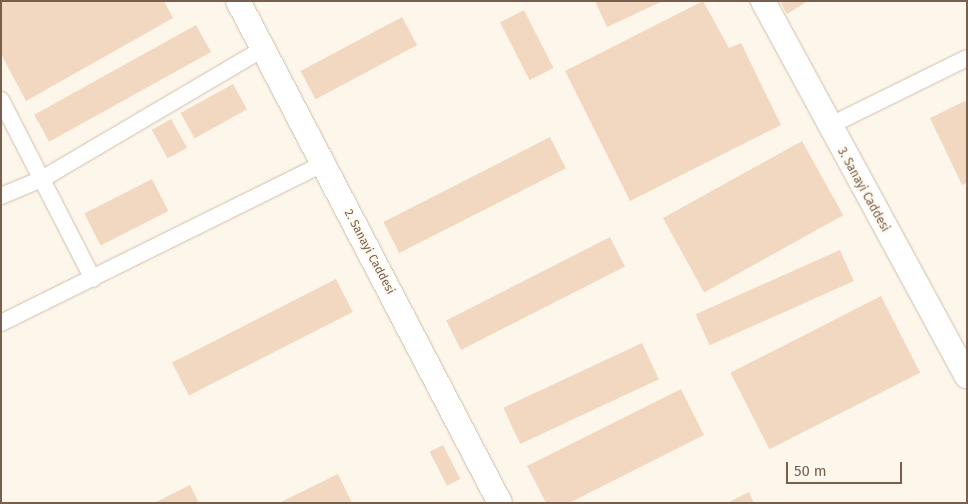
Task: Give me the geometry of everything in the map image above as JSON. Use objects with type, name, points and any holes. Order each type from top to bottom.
[{"type":"street","name":"2. Sanayi Caddesi","points":[[238,1],[500,503]]},
{"type":"street","name":"3. Sanayi Caddesi","points":[[763,1],[829,126],[967,376]]},
{"type":"street","points":[[1,196],[42,179],[263,49]]},
{"type":"street","points":[[829,126],[967,58]]},
{"type":"street","points":[[1,100],[92,279]]},
{"type":"street","points":[[1,323],[323,164]]},
{"type":"building","points":[[1,1],[164,1],[173,18],[26,101],[1,54]]},
{"type":"building","points":[[595,1],[663,1],[607,27]]},
{"type":"building","points":[[703,1],[729,48],[741,43],[781,125],[630,201],[565,71]]},
{"type":"building","points":[[784,1],[808,1],[787,14],[781,3]]},
{"type":"building","points":[[524,10],[554,68],[529,80],[500,22]]},
{"type":"building","points":[[402,17],[417,45],[315,99],[300,71]]},
{"type":"building","points":[[196,25],[211,52],[49,142],[34,115]]},
{"type":"building","points":[[233,84],[247,109],[195,138],[181,113]]},
{"type":"building","points":[[967,100],[967,183],[962,185],[930,118]]},
{"type":"building","points":[[171,119],[187,148],[168,159],[152,130]]},
{"type":"building","points":[[550,137],[566,168],[399,253],[383,222]]},
{"type":"building","points":[[802,141],[843,215],[704,292],[663,218]]},
{"type":"building","points":[[152,179],[168,211],[101,246],[84,214]]},
{"type":"building","points":[[610,237],[625,266],[461,350],[446,321]]},
{"type":"building","points":[[840,250],[854,281],[709,345],[696,314]]},
{"type":"building","points":[[336,279],[353,312],[189,396],[172,363]]},
{"type":"building","points":[[881,296],[920,373],[769,449],[730,373]]},
{"type":"building","points":[[642,343],[659,379],[520,444],[503,408]]},
{"type":"building","points":[[681,389],[704,435],[569,503],[546,503],[527,466]]},
{"type":"building","points":[[443,445],[460,479],[447,486],[430,452]]},
{"type":"building","points":[[338,474],[352,503],[279,503]]},
{"type":"building","points":[[190,485],[199,503],[154,503]]},
{"type":"building","points":[[749,492],[754,503],[727,503]]}]
